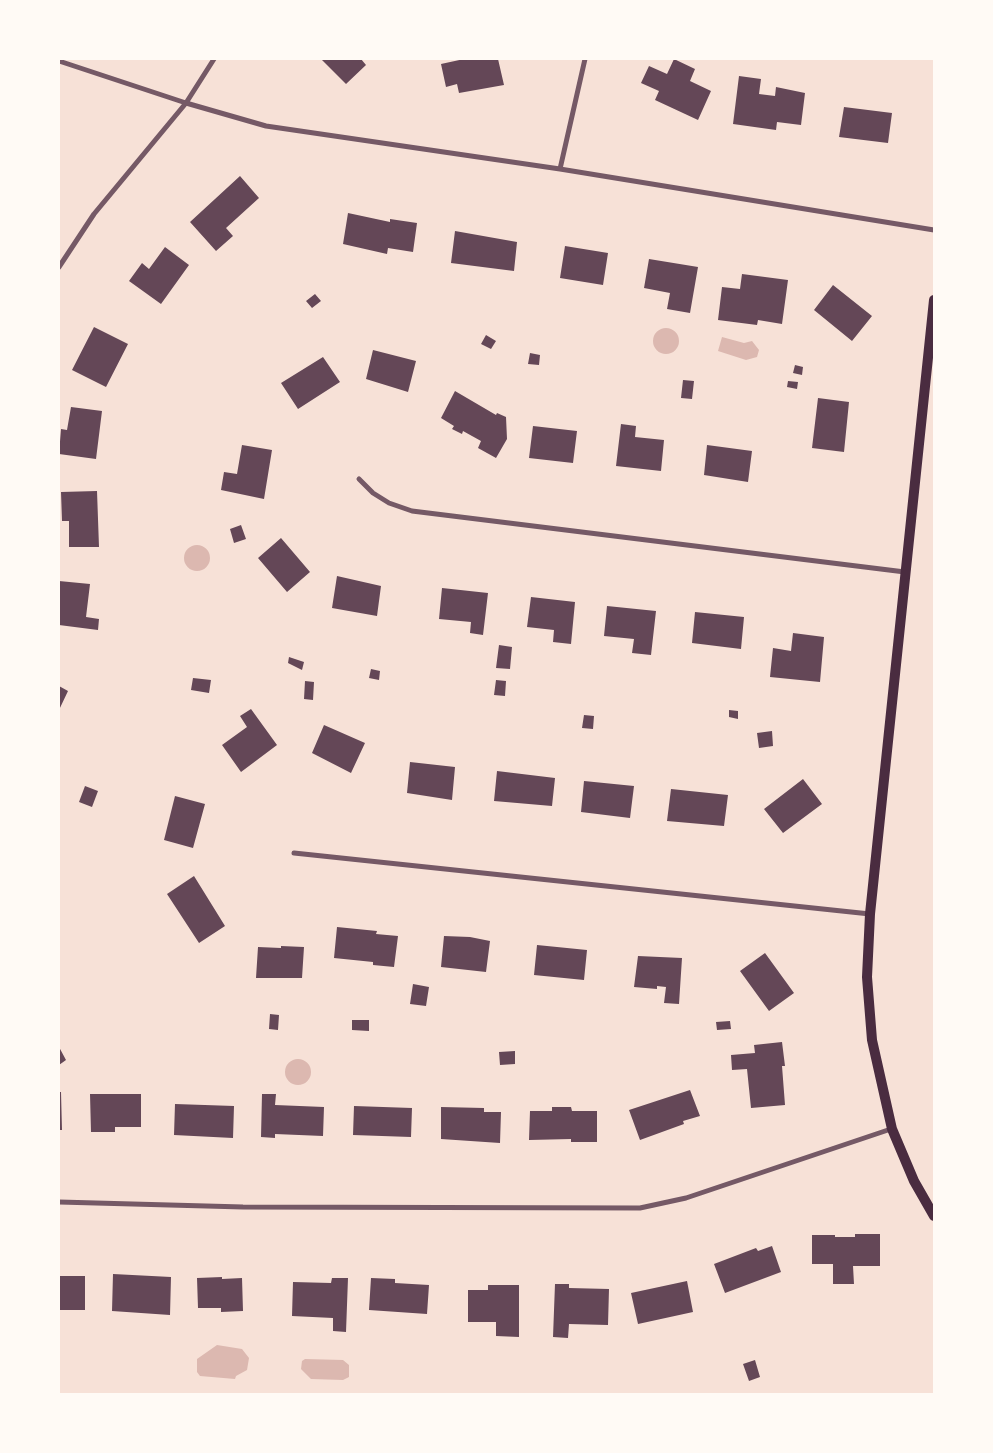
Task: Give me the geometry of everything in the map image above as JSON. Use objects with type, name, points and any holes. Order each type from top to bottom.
[{"type":"main road","points":[[934,300],[870,914],[867,977],[872,1040],[892,1129],[914,1181],[934,1216]]},
{"type":"street","points":[[59,267],[94,214],[186,103],[214,59]]},
{"type":"street","points":[[560,169],[585,59]]},
{"type":"street","points":[[59,61],[186,103],[266,126],[560,169],[934,230]]},
{"type":"street","points":[[359,480],[373,493],[389,503],[412,511],[905,572]]},
{"type":"street","points":[[294,853],[870,914]]},
{"type":"street","points":[[59,1202],[252,1207],[640,1208],[686,1198],[892,1129]]},
{"type":"shaded area","points":[[666,328],[675,332],[679,341],[675,350],[666,354],[657,350],[653,341],[657,332]]},
{"type":"shaded area","points":[[722,337],[744,343],[752,341],[759,350],[757,357],[746,360],[718,351]]},
{"type":"shaded area","points":[[197,545],[206,549],[210,558],[206,567],[197,571],[188,567],[184,558],[188,549]]},
{"type":"shaded area","points":[[298,1059],[307,1063],[311,1072],[307,1081],[298,1085],[289,1081],[285,1072],[289,1063]]},
{"type":"shaded area","points":[[217,1345],[242,1349],[249,1358],[247,1370],[236,1376],[235,1379],[200,1376],[197,1372],[197,1359]]},
{"type":"shaded area","points":[[305,1359],[343,1360],[349,1365],[349,1377],[343,1380],[311,1379],[301,1369],[302,1361]]},
{"type":"building","points":[[321,59],[361,59],[366,65],[346,84]]},
{"type":"building","points":[[464,59],[498,59],[504,85],[459,93],[457,84],[446,87],[441,64]]},
{"type":"building","points":[[674,59],[695,69],[690,81],[711,91],[698,120],[655,100],[659,91],[641,83],[649,66],[667,74]]},
{"type":"building","points":[[739,76],[761,79],[759,94],[775,96],[776,87],[805,93],[801,125],[777,122],[776,130],[733,124]]},
{"type":"building","points":[[844,107],[892,113],[888,143],[839,137]]},
{"type":"building","points":[[240,176],[259,198],[226,228],[233,236],[216,251],[190,222]]},
{"type":"building","points":[[348,213],[390,222],[390,219],[417,223],[413,252],[388,248],[387,254],[343,244]]},
{"type":"building","points":[[455,231],[517,242],[514,271],[451,263]]},
{"type":"building","points":[[565,246],[608,253],[603,285],[560,278]]},
{"type":"building","points":[[165,247],[189,265],[161,304],[129,281],[142,263],[149,269]]},
{"type":"building","points":[[649,259],[698,267],[690,313],[667,309],[670,293],[644,288]]},
{"type":"building","points":[[742,274],[788,280],[782,324],[758,320],[757,325],[718,320],[722,287],[740,289]]},
{"type":"building","points":[[833,285],[872,316],[852,341],[814,310]]},
{"type":"building","points":[[315,294],[321,301],[312,308],[306,301]]},
{"type":"building","points":[[94,327],[128,344],[106,387],[72,370]]},
{"type":"building","points":[[486,335],[496,341],[491,349],[481,344]]},
{"type":"building","points":[[373,350],[416,361],[408,392],[366,379]]},
{"type":"building","points":[[530,353],[540,355],[539,365],[528,364]]},
{"type":"building","points":[[323,357],[340,382],[298,409],[281,383]]},
{"type":"building","points":[[795,365],[803,367],[802,375],[793,373]]},
{"type":"building","points":[[683,380],[694,381],[692,399],[681,398]]},
{"type":"building","points":[[788,381],[798,382],[797,389],[787,387]]},
{"type":"building","points":[[455,391],[496,415],[497,413],[506,417],[507,439],[496,458],[478,448],[481,441],[463,431],[462,434],[452,429],[454,426],[441,418]]},
{"type":"building","points":[[818,398],[849,402],[844,452],[812,448]]},
{"type":"building","points":[[71,407],[102,411],[96,459],[59,454],[61,429],[67,430]]},
{"type":"building","points":[[621,424],[636,426],[635,437],[664,440],[661,471],[616,466]]},
{"type":"building","points":[[533,426],[577,431],[573,463],[529,458]]},
{"type":"building","points":[[242,445],[272,450],[264,499],[221,490],[224,472],[237,474]]},
{"type":"building","points":[[707,445],[752,451],[748,482],[704,475]]},
{"type":"building","points":[[97,491],[99,547],[69,547],[69,521],[62,521],[61,492]]},
{"type":"building","points":[[241,525],[246,539],[234,543],[230,529]]},
{"type":"building","points":[[281,538],[310,572],[287,592],[258,558]]},
{"type":"building","points":[[337,576],[381,586],[377,616],[332,608]]},
{"type":"building","points":[[59,581],[90,584],[86,617],[99,619],[98,630],[59,625]]},
{"type":"building","points":[[442,588],[488,593],[483,635],[470,633],[471,622],[439,619]]},
{"type":"building","points":[[531,597],[575,602],[571,644],[553,642],[554,630],[527,627]]},
{"type":"building","points":[[607,606],[656,611],[651,655],[632,653],[634,639],[604,636]]},
{"type":"building","points":[[695,612],[744,617],[741,649],[692,643]]},
{"type":"building","points":[[793,633],[824,637],[820,682],[770,677],[773,648],[791,651]]},
{"type":"building","points":[[499,645],[512,647],[510,669],[496,668]]},
{"type":"building","points":[[289,657],[304,662],[302,670],[288,663]]},
{"type":"building","points":[[371,669],[380,671],[379,680],[369,678]]},
{"type":"building","points":[[193,678],[211,680],[209,693],[191,690]]},
{"type":"building","points":[[496,680],[506,681],[505,696],[494,695]]},
{"type":"building","points":[[305,681],[314,682],[313,700],[304,699]]},
{"type":"building","points":[[59,686],[68,691],[59,710]]},
{"type":"building","points":[[251,709],[277,745],[241,772],[222,745],[247,727],[240,716]]},
{"type":"building","points":[[729,710],[738,711],[738,719],[729,717]]},
{"type":"building","points":[[584,715],[594,716],[593,729],[582,728]]},
{"type":"building","points":[[324,725],[365,743],[351,773],[312,753]]},
{"type":"building","points":[[772,731],[773,746],[759,748],[757,733]]},
{"type":"building","points":[[410,762],[455,767],[452,800],[407,793]]},
{"type":"building","points":[[497,771],[555,778],[552,806],[494,801]]},
{"type":"building","points":[[803,779],[822,804],[783,833],[764,809]]},
{"type":"building","points":[[584,781],[634,786],[630,818],[581,812]]},
{"type":"building","points":[[85,786],[98,791],[92,807],[79,802]]},
{"type":"building","points":[[671,789],[728,795],[724,826],[667,821]]},
{"type":"building","points":[[175,796],[205,804],[193,848],[164,840]]},
{"type":"building","points":[[194,876],[225,926],[199,943],[167,894]]},
{"type":"building","points":[[337,927],[377,931],[376,934],[398,936],[394,967],[373,965],[373,962],[334,958]]},
{"type":"building","points":[[444,936],[470,937],[490,941],[486,972],[441,967]]},
{"type":"building","points":[[537,945],[587,950],[584,980],[534,975]]},
{"type":"building","points":[[281,946],[304,947],[302,978],[256,978],[258,947],[281,948]]},
{"type":"building","points":[[765,953],[794,993],[769,1011],[740,971]]},
{"type":"building","points":[[638,956],[682,958],[679,1004],[664,1003],[666,987],[657,986],[657,989],[634,987]]},
{"type":"building","points":[[413,984],[429,987],[426,1006],[410,1004]]},
{"type":"building","points":[[270,1014],[279,1015],[278,1030],[269,1029]]},
{"type":"building","points":[[352,1020],[369,1020],[369,1031],[352,1030]]},
{"type":"building","points":[[730,1021],[731,1029],[717,1030],[716,1022]]},
{"type":"building","points":[[782,1042],[785,1066],[782,1066],[785,1105],[751,1108],[747,1069],[732,1070],[731,1055],[755,1053],[754,1045]]},
{"type":"building","points":[[59,1047],[66,1060],[59,1065]]},
{"type":"building","points":[[515,1051],[515,1064],[500,1065],[499,1052]]},
{"type":"building","points":[[690,1090],[700,1116],[683,1121],[684,1124],[640,1140],[629,1110]]},
{"type":"building","points":[[59,1092],[61,1092],[62,1130],[59,1130]]},
{"type":"building","points":[[90,1094],[141,1094],[141,1127],[115,1127],[115,1132],[91,1132]]},
{"type":"building","points":[[262,1094],[276,1094],[275,1105],[324,1107],[323,1136],[275,1134],[275,1138],[261,1137]]},
{"type":"building","points":[[175,1104],[234,1106],[233,1138],[174,1135]]},
{"type":"building","points":[[354,1106],[412,1108],[411,1137],[353,1135]]},
{"type":"building","points":[[441,1107],[484,1108],[484,1112],[501,1112],[500,1143],[441,1139]]},
{"type":"building","points":[[552,1107],[571,1107],[572,1111],[597,1111],[597,1142],[571,1142],[571,1139],[529,1140],[530,1111],[552,1111]]},
{"type":"building","points":[[855,1234],[880,1234],[880,1266],[853,1266],[854,1284],[833,1284],[833,1264],[812,1264],[812,1235],[855,1237]]},
{"type":"building","points":[[772,1246],[781,1272],[725,1293],[714,1264],[756,1248],[758,1251]]},
{"type":"building","points":[[113,1274],[171,1277],[170,1315],[112,1311]]},
{"type":"building","points":[[59,1276],[85,1276],[85,1310],[59,1310]]},
{"type":"building","points":[[222,1277],[222,1279],[242,1278],[243,1311],[221,1312],[221,1308],[198,1308],[197,1278]]},
{"type":"building","points":[[332,1278],[348,1278],[346,1332],[333,1331],[333,1318],[292,1316],[293,1282],[331,1283]]},
{"type":"building","points":[[371,1278],[395,1279],[395,1283],[429,1285],[427,1314],[369,1310]]},
{"type":"building","points":[[687,1281],[693,1312],[638,1324],[631,1293]]},
{"type":"building","points":[[555,1284],[569,1284],[569,1288],[609,1289],[608,1325],[569,1324],[568,1338],[553,1337]]},
{"type":"building","points":[[488,1285],[519,1285],[519,1337],[496,1336],[496,1322],[468,1322],[468,1290],[488,1290]]},
{"type":"building","points":[[755,1360],[760,1377],[749,1381],[743,1364]]}]
